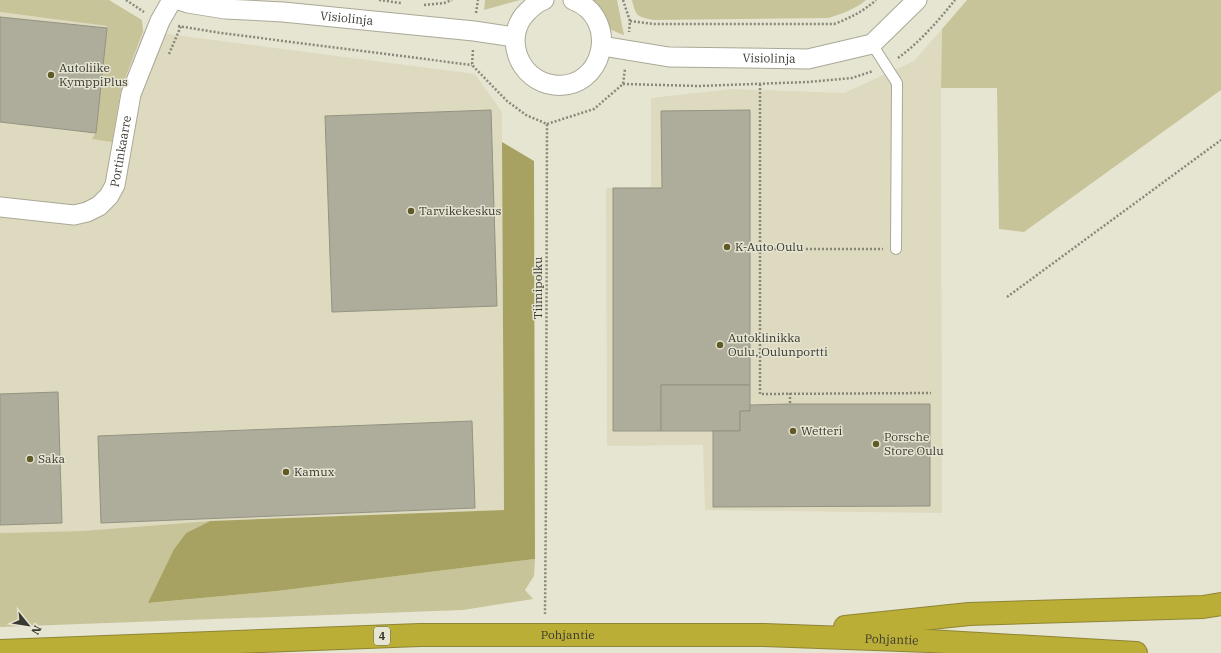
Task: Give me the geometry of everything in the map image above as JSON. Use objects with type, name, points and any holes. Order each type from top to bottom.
[{"type":"highway","points":[[764,635],[970,614],[1203,607],[1221,604]]},
{"type":"highway","name":"Pohjantie","points":[[0,651],[420,635],[764,635],[929,641],[1136,653]]},
{"type":"street","name":"Portinkaarre","points":[[0,208],[74,215],[87,212],[99,206],[109,196],[115,185],[131,94],[160,21],[172,0]]},
{"type":"street","name":"Visiolinja","points":[[179,0],[188,3],[225,9],[283,12],[474,31],[514,37]]},
{"type":"street","points":[[544,0],[531,7],[517,26],[514,37],[515,49],[518,60],[524,69],[543,83],[554,85],[565,85],[576,82],[586,76],[600,57],[602,35],[599,24],[593,14],[585,6],[573,0]]},
{"type":"street","points":[[872,44],[917,0]]},
{"type":"street","name":"Visiolinja","points":[[602,46],[669,57],[808,59],[872,44]]},
{"type":"lane","points":[[872,44],[897,83],[896,249]]},
{"type":"path","points":[[126,0],[160,21],[221,34],[472,65],[478,0]]},
{"type":"path","points":[[379,0],[408,4]]},
{"type":"path","points":[[422,6],[444,4],[452,0]]},
{"type":"path","points":[[630,22],[653,24],[834,24],[848,19],[867,8],[876,0]]},
{"type":"path","name":"Tiimipolku","points":[[472,65],[507,101],[526,115],[547,124],[545,614]]},
{"type":"path","points":[[760,84],[760,394],[931,393]]},
{"type":"path","points":[[1007,297],[1221,140]]},
{"type":"path","points":[[750,249],[896,249]]},
{"type":"path","points":[[790,393],[790,404]]},
{"type":"shaded area","points":[[0,0],[109,0],[142,20],[143,31],[121,89],[112,142],[92,139],[96,132],[107,26],[0,12]]},
{"type":"shaded area","points":[[485,0],[520,0],[484,10]]},
{"type":"shaded area","points":[[591,0],[617,0],[624,35],[610,29],[602,22]]},
{"type":"shaded area","points":[[632,0],[866,0],[853,9],[828,18],[653,20],[638,15]]},
{"type":"shaded area","points":[[967,0],[1221,0],[1221,90],[1024,232],[999,229],[997,88],[941,88],[942,29]]},
{"type":"shaded area","points":[[0,12],[475,74],[502,112],[504,510],[210,521],[82,531],[0,533]]},
{"type":"shaded area","points":[[942,29],[942,513],[705,510],[703,445],[607,446],[606,188],[651,187],[651,98],[732,89],[844,93],[914,61]]},
{"type":"shaded area","points":[[502,142],[534,161],[535,559],[277,591],[148,603],[174,549],[186,533],[210,521],[504,510]]},
{"type":"shaded area","points":[[210,521],[186,533],[174,549],[149,603],[277,591],[535,559],[534,576],[525,590],[533,599],[463,610],[0,627],[0,533],[82,531]]},
{"type":"building","name":"Autoliike KymppiPlus","points":[[0,17],[107,28],[96,133],[0,122]]},
{"type":"building","name":"Tarvikekeskus","points":[[491,110],[497,306],[332,312],[325,116]]},
{"type":"building","points":[[750,110],[750,385],[661,385],[661,431],[613,431],[613,188],[662,188],[661,111]]},
{"type":"building","points":[[661,385],[750,385],[750,411],[740,411],[740,431],[661,431]]},
{"type":"building","name":"Saka","points":[[58,392],[62,523],[0,525],[0,394]]},
{"type":"building","points":[[930,404],[930,506],[713,507],[713,431],[740,431],[740,411],[750,411],[750,405]]},
{"type":"building","name":"Kamux","points":[[472,421],[475,508],[101,523],[98,436]]},
{"type":"place","name":"Autoliike KymppiPlus","points":[[51,75]]},
{"type":"place","name":"Tarvikekeskus","points":[[411,211]]},
{"type":"place","name":"K-Auto Oulu","points":[[727,247]]},
{"type":"place","name":"Autoklinikka Oulu, Oulunportti","points":[[720,345]]},
{"type":"place","name":"Wetteri","points":[[793,431]]},
{"type":"place","name":"Porsche Store Oulu","points":[[876,444]]},
{"type":"place","name":"Saka","points":[[30,459]]},
{"type":"place","name":"Kamux","points":[[286,472]]}]
